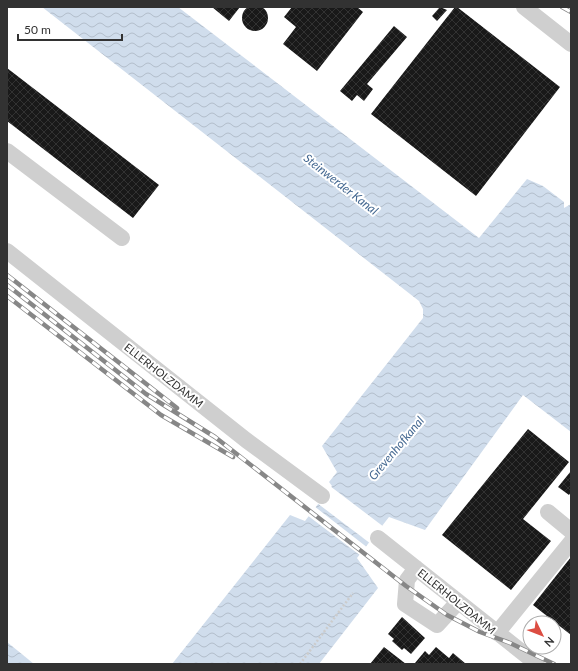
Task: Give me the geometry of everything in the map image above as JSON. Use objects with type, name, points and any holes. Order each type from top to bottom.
[{"type":"street","points":[[524,7],[571,44]]},
{"type":"street","points":[[7,151],[122,238]]},
{"type":"street","name":"ELLERHOLZDAMM","points":[[7,251],[246,440],[322,496]]},
{"type":"street","points":[[548,512],[571,531]]},
{"type":"street","name":"ELLERHOLZDAMM","points":[[378,538],[536,664]]},
{"type":"street","points":[[497,633],[571,542]]},
{"type":"street","points":[[416,568],[407,580],[405,604],[437,625],[458,602]]},
{"type":"path","points":[[300,664],[353,593]]},
{"type":"water","points":[[42,7],[178,7],[479,238],[527,179],[543,186],[564,202],[564,208],[571,204],[571,432],[523,395],[425,530],[389,517],[357,558],[378,588],[319,664],[172,664],[290,515],[305,521],[332,486],[329,482],[337,472],[322,446],[423,318],[423,309],[419,301]]},
{"type":"water","points":[[7,642],[34,664],[7,664]]},
{"type":"pier","points":[[330,486],[384,527],[371,544],[317,503]]},
{"type":"pier","points":[[314,506],[368,548],[361,556],[307,515]]},
{"type":"building","points":[[255,5],[264,9],[268,18],[264,27],[255,31],[246,27],[242,18],[246,9]]},
{"type":"building","points":[[212,7],[240,7],[229,21]]},
{"type":"building","points":[[292,7],[357,7],[363,12],[317,71],[283,44],[296,27],[284,17]]},
{"type":"building","points":[[440,7],[447,10],[437,21],[432,16]]},
{"type":"building","points":[[455,7],[457,7],[560,87],[476,196],[371,114]]},
{"type":"building","points":[[394,26],[407,37],[367,84],[373,89],[364,101],[357,95],[352,101],[340,91]]},
{"type":"building","points":[[7,68],[159,185],[133,218],[7,121]]},
{"type":"building","points":[[528,429],[569,462],[523,519],[551,541],[511,590],[442,535]]},
{"type":"building","points":[[571,471],[571,492],[569,495],[558,487]]},
{"type":"building","points":[[571,557],[571,635],[562,628],[562,615],[546,615],[533,605]]},
{"type":"building","points":[[402,617],[425,638],[411,654],[404,648],[402,650],[392,641],[394,639],[388,634]]},
{"type":"building","points":[[384,647],[406,664],[370,664]]},
{"type":"building","points":[[436,647],[449,658],[453,653],[466,664],[415,663],[425,651],[429,655]]},
{"type":"railway","points":[[562,7],[571,12]]},
{"type":"railway","points":[[7,275],[177,408]]},
{"type":"railway","points":[[7,285],[146,394],[215,437],[406,586],[447,615],[480,632],[510,643],[554,664]]},
{"type":"railway","points":[[7,296],[161,415],[233,457]]},
{"type":"water label","name":"Steinwerder Kanal","points":[[341,184]]},
{"type":"water label","name":"Grevenhofkanal","points":[[396,448]]}]
